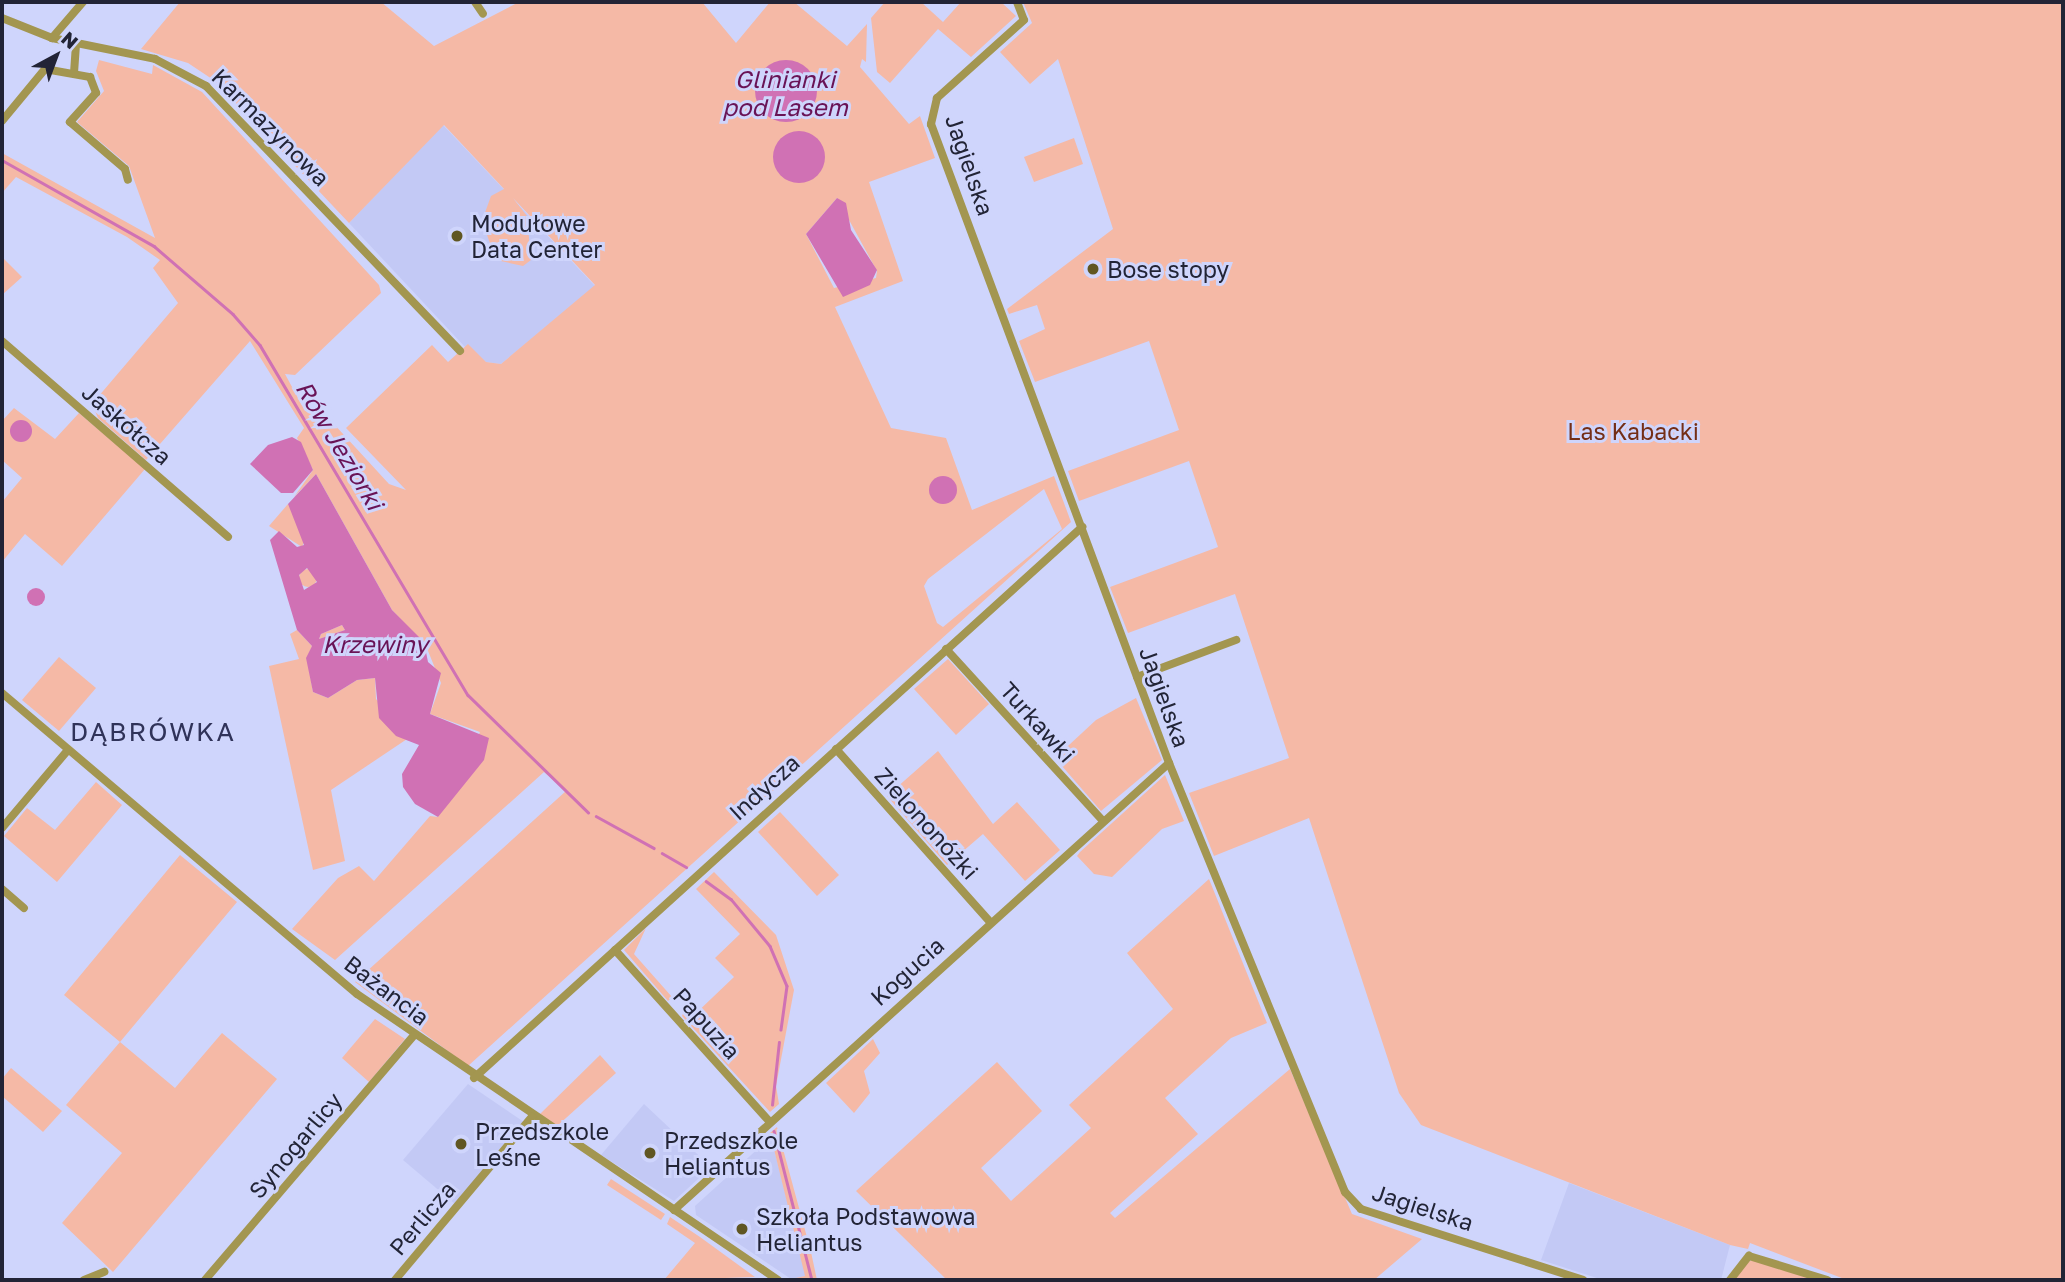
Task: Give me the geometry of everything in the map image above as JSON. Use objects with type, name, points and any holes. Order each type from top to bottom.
[{"type":"street","points":[[52,38],[83,2]]},
{"type":"street","points":[[475,2],[483,15]]},
{"type":"street","name":"Jagielska","points":[[1017,2],[1024,20],[937,98],[931,124],[1169,763],[1345,1192],[1361,1209],[1583,1280]]},
{"type":"street","name":"Karmazynowa","points":[[2,18],[52,38],[155,59],[206,86],[460,351]]},
{"type":"street","points":[[75,73],[76,43]]},
{"type":"street","points":[[2,121],[45,69],[75,73],[93,79],[97,89],[71,122],[125,169],[128,180]]},
{"type":"street","name":"Jaskółcza","points":[[2,341],[228,537]]},
{"type":"street","name":"Indycza","points":[[474,1078],[1082,527]]},
{"type":"street","points":[[1137,677],[1236,640]]},
{"type":"street","name":"Turkawki","points":[[946,649],[1102,820]]},
{"type":"street","name":"Bażancia","points":[[2,693],[414,1035],[474,1078],[778,1280]]},
{"type":"street","name":"Zielononóżki","points":[[836,749],[990,922]]},
{"type":"street","points":[[2,828],[68,750]]},
{"type":"street","name":"Kogucia","points":[[674,1210],[1102,820],[1169,763]]},
{"type":"street","points":[[2,889],[24,908]]},
{"type":"street","name":"Papuzia","points":[[615,950],[770,1122]]},
{"type":"street","name":"Synogarlicy","points":[[205,1280],[414,1035]]},
{"type":"street","name":"Perlicza","points":[[395,1280],[532,1117]]},
{"type":"street","points":[[1730,1280],[1749,1256],[1827,1280]]},
{"type":"street","points":[[84,1280],[104,1272]]},
{"type":"shaded area","points":[[443,125],[595,286],[501,364],[486,362],[465,347],[349,223]]},
{"type":"shaded area","name":"Przedszkole Leśne","points":[[468,1084],[524,1122],[455,1204],[403,1160]]},
{"type":"shaded area","name":"Przedszkole Heliantus","points":[[644,1104],[711,1167],[674,1201],[601,1155]]},
{"type":"shaded area","points":[[771,1137],[806,1276],[791,1279],[696,1215],[695,1206]]},
{"type":"shaded area","points":[[1569,1183],[1730,1245],[1721,1280],[1603,1280],[1541,1260]]},
{"type":"green space","points":[[180,2],[381,2],[434,46],[519,2],[702,2],[736,43],[770,2],[794,2],[847,46],[867,24],[866,62],[862,59],[860,67],[909,124],[920,116],[935,158],[869,182],[903,281],[835,307],[891,428],[946,438],[972,510],[1054,476],[1071,522],[468,1066],[355,982],[566,791],[544,772],[335,960],[292,929],[338,878],[359,866],[374,881],[430,816],[438,817],[480,732],[430,714],[441,683],[426,646],[392,610],[316,474],[294,497],[313,470],[297,438],[304,428],[250,341],[146,460],[98,418],[92,404],[178,303],[153,268],[160,260],[127,237],[16,177],[2,193],[2,153],[155,238],[129,166],[77,122],[104,91],[96,71],[99,60],[152,74],[153,65],[202,92],[379,285],[381,293],[295,375],[285,374],[305,411],[321,410],[389,484],[406,490],[346,428],[432,345],[448,362],[468,344],[486,362],[501,364],[595,285],[513,198],[527,216],[531,260],[523,266],[496,260],[482,221],[491,196],[504,189],[444,125],[349,223],[215,81],[188,63],[141,49]],"holes":[[[837,198],[877,271],[876,278],[834,288],[806,234]],[[1044,489],[1062,529],[943,627],[937,623],[924,586],[928,579]]]},
{"type":"green space","points":[[885,2],[921,2],[943,22],[961,2],[1001,2],[1016,16],[971,57],[938,29],[890,83],[877,72],[871,18]]},
{"type":"green space","name":"Las Kabacki","points":[[1023,2],[2063,2],[2063,1280],[1847,1280],[1750,1243],[1748,1249],[1730,1245],[1421,1125],[1399,1093],[1309,818],[1214,856],[1189,793],[1289,758],[1235,594],[1128,633],[1110,587],[1218,547],[1189,461],[1079,501],[1068,471],[1179,430],[1149,341],[1035,382],[1019,341],[1045,329],[1037,305],[1009,314],[1007,309],[1113,229],[1058,59],[1030,84],[1000,52],[1032,23]]},
{"type":"green space","points":[[1074,138],[1083,164],[1034,182],[1024,157]]},
{"type":"green space","points":[[2,257],[22,277],[2,295]]},
{"type":"green space","points":[[14,408],[55,439],[79,413],[145,469],[62,566],[25,534],[2,562],[2,502],[22,478],[2,460],[2,421]]},
{"type":"green space","points":[[288,504],[306,537],[302,547],[269,526]]},
{"type":"green space","points":[[308,569],[314,572],[317,578],[314,584],[308,587],[302,584],[299,578],[302,572]]},
{"type":"green space","points":[[342,625],[345,630],[319,639],[321,634]]},
{"type":"green space","points":[[297,630],[312,646],[307,658],[313,692],[328,698],[357,680],[375,678],[376,699],[410,737],[331,790],[345,861],[313,870],[269,666],[299,659],[290,634]]},
{"type":"green space","points":[[59,657],[96,688],[59,731],[22,700]]},
{"type":"green space","points":[[948,659],[989,704],[956,735],[914,689]]},
{"type":"green space","points":[[1136,698],[1162,760],[1101,811],[1055,758],[1096,720]]},
{"type":"green space","points":[[938,751],[993,824],[1017,802],[1060,850],[1025,881],[983,834],[947,865],[887,796]]},
{"type":"green space","points":[[1165,775],[1184,821],[1162,829],[1112,877],[1094,874],[1077,856]]},
{"type":"green space","points":[[96,782],[122,805],[57,882],[4,836],[27,808],[55,830]]},
{"type":"green space","points":[[780,812],[839,875],[817,896],[758,832]]},
{"type":"green space","points":[[180,855],[237,902],[120,1042],[64,995]]},
{"type":"green space","points":[[714,872],[776,935],[794,990],[776,1086],[779,1104],[770,1112],[682,1016],[684,1011],[691,1018],[734,977],[715,958],[740,934],[696,889]]},
{"type":"green space","points":[[1209,879],[1267,1023],[1231,1038],[1165,1098],[1198,1134],[1110,1213],[1115,1218],[1290,1069],[1352,1214],[1422,1239],[1374,1280],[947,1280],[856,1191],[997,1062],[1042,1111],[981,1168],[1011,1201],[1091,1128],[1069,1105],[1173,1009],[1127,953]]},
{"type":"green space","points":[[646,928],[634,954],[672,997],[668,1001],[624,950]]},
{"type":"green space","points":[[375,1019],[405,1039],[369,1082],[342,1058]]},
{"type":"green space","points":[[222,1033],[277,1079],[113,1272],[62,1223],[122,1153],[66,1105],[120,1042],[175,1088]]},
{"type":"green space","points":[[873,1039],[880,1053],[864,1071],[870,1093],[854,1113],[826,1083]]},
{"type":"green space","points":[[600,1055],[616,1073],[556,1127],[539,1115]]},
{"type":"green space","points":[[11,1068],[62,1111],[43,1132],[2,1096],[2,1079]]},
{"type":"green space","points":[[777,1127],[817,1280],[791,1279],[805,1276],[770,1133]]},
{"type":"green space","points":[[611,1179],[665,1214],[661,1220],[607,1185]]},
{"type":"green space","points":[[670,1217],[755,1277],[664,1280],[695,1243],[667,1224]]},
{"type":"green space","points":[[1753,1260],[1763,1261],[1814,1280],[1736,1280],[1741,1264]]},
{"type":"water","name":"Glinianki pod Lasem","points":[[786,60],[798,62],[808,69],[815,79],[815,103],[808,113],[798,120],[786,122],[774,120],[764,113],[757,103],[755,91],[757,79],[764,69],[774,62]]},
{"type":"water","name":"Glinianki pod Lasem","points":[[799,131],[809,133],[817,139],[823,147],[823,167],[817,175],[809,181],[799,183],[789,181],[781,175],[775,167],[773,157],[775,147],[781,139],[789,133]]},
{"type":"water","points":[[837,198],[846,203],[851,230],[877,270],[870,285],[843,297],[806,234]]},
{"type":"water","points":[[21,420],[29,423],[32,431],[29,439],[21,442],[13,439],[10,431],[13,423]]},
{"type":"water","points":[[292,437],[301,442],[313,470],[293,493],[281,493],[250,464],[268,445]]},
{"type":"water","name":"Krzewiny","points":[[316,474],[392,610],[424,642],[428,662],[441,673],[430,714],[489,738],[484,760],[438,817],[415,804],[403,787],[402,774],[419,745],[396,736],[379,718],[375,678],[357,680],[328,698],[313,692],[306,658],[312,646],[297,630],[270,540],[279,531],[297,547],[304,545],[288,504]],"holes":[[[307,568],[317,582],[304,590],[299,575]],[[342,625],[345,630],[319,639],[321,634]]]},
{"type":"water","points":[[943,476],[953,480],[957,490],[953,500],[943,504],[933,500],[929,490],[933,480]]},
{"type":"water","points":[[36,588],[42,591],[45,597],[42,603],[36,606],[30,603],[27,597],[30,591]]},
{"type":"waterway","name":"Rów Jeziorki","points":[[2,160],[154,246],[233,314],[260,345],[468,695],[588,812]]},
{"type":"waterway","name":"Rów Jeziorki","points":[[596,816],[654,848]]},
{"type":"waterway","name":"Rów Jeziorki","points":[[662,853],[686,867]]},
{"type":"waterway","name":"Rów Jeziorki","points":[[706,881],[731,899],[770,946],[787,986],[781,1030]]},
{"type":"waterway","name":"Rów Jeziorki","points":[[772,1105],[779,1042]]},
{"type":"waterway","name":"Rów Jeziorki","points":[[774,1131],[812,1280]]},
{"type":"place","name":"Modułowe Data Center","points":[[457,236]]},
{"type":"place","name":"Bose stopy","points":[[1093,269]]},
{"type":"place","name":"Przedszkole Leśne","points":[[461,1144]]},
{"type":"place","name":"Przedszkole Heliantus","points":[[650,1153]]},
{"type":"place","name":"Szkoła Podstawowa Heliantus","points":[[742,1229]]},
{"type":"district","name":"DĄBRÓWKA","points":[[153,732]]}]
